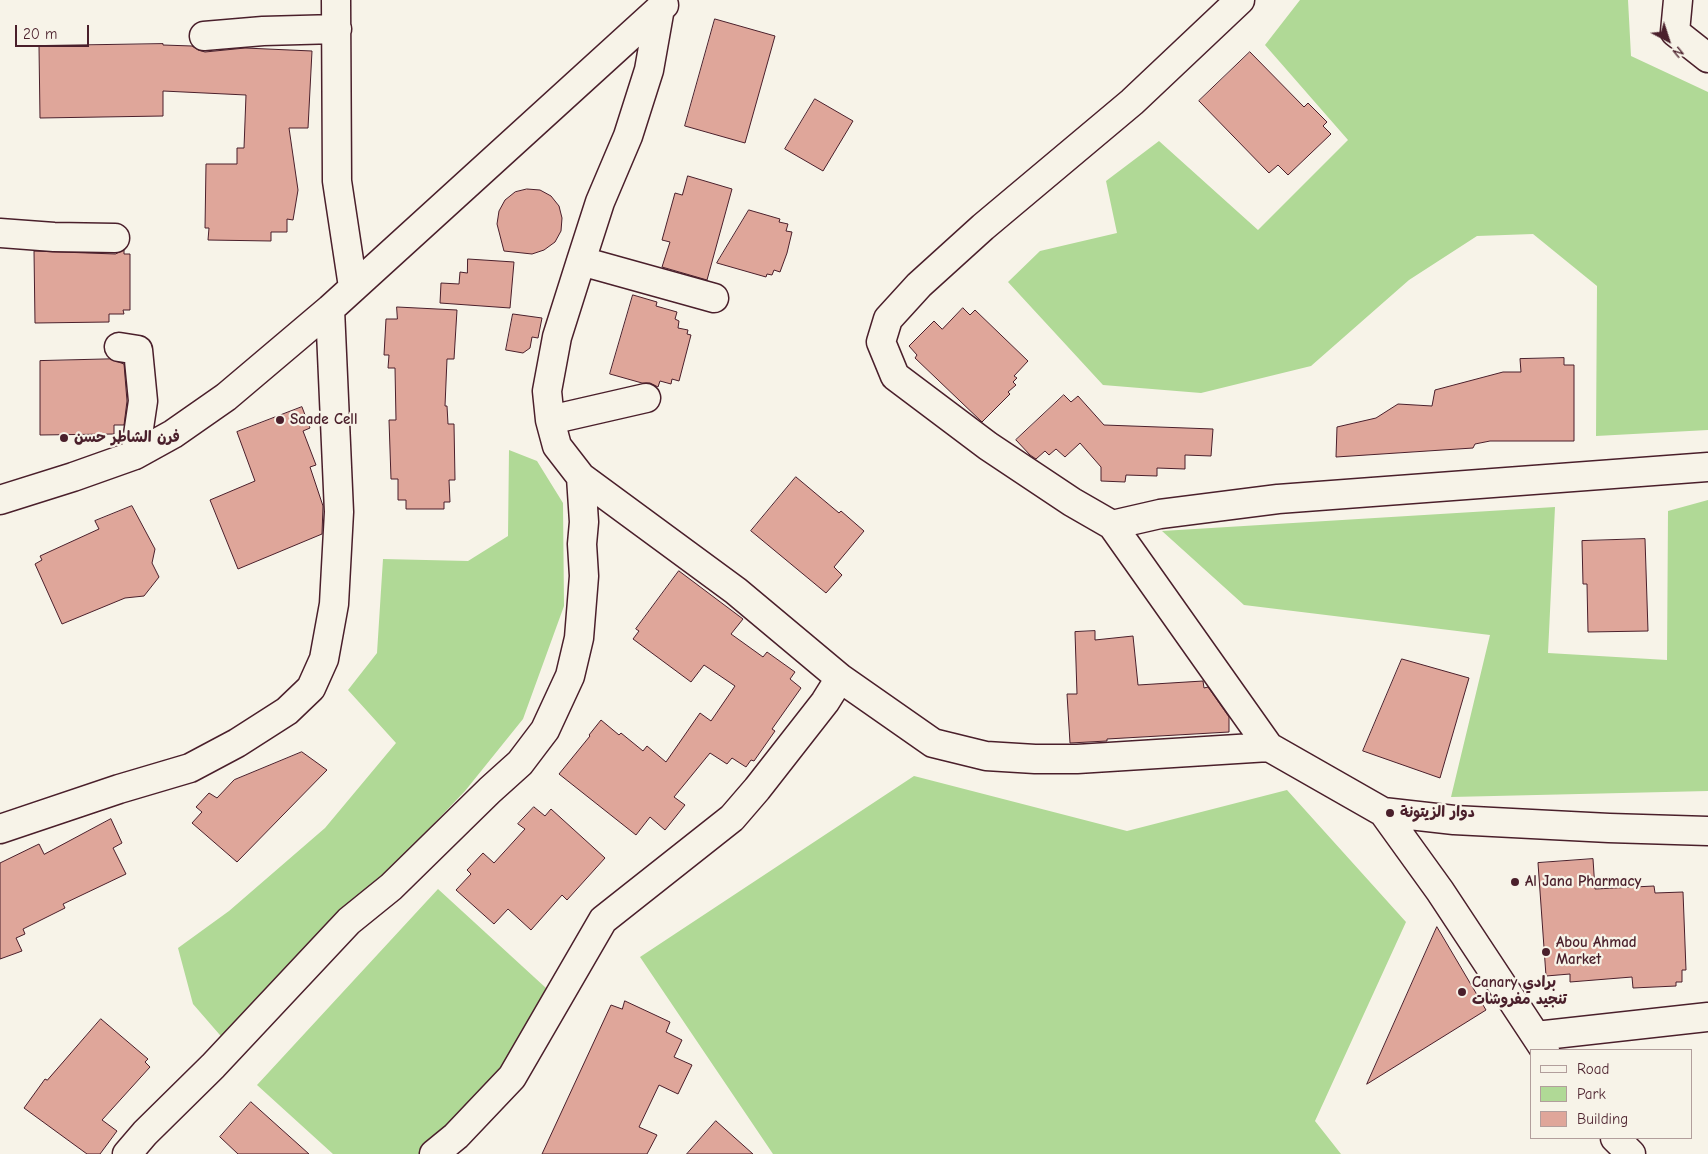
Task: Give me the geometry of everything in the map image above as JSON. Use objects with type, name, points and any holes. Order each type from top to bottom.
[{"type":"street","points":[[336,0],[337,181],[352,287]]},
{"type":"street","points":[[1240,0],[1132,102],[983,227],[919,285],[888,319],[880,342],[895,376],[996,451],[1072,502],[1112,525],[1269,747],[1382,812],[1440,891],[1541,1043],[1708,1017]]},
{"type":"street","points":[[1678,0],[1675,32],[1708,58]]},
{"type":"street","points":[[664,4],[648,70],[628,136],[600,202],[557,337],[547,391],[550,420],[557,446],[581,477],[736,591],[840,678],[933,743],[986,756],[1035,759],[1077,759],[1269,747]]},
{"type":"street","points":[[0,500],[134,455],[173,434],[226,397],[330,309],[664,4]]},
{"type":"street","points":[[204,36],[263,31],[337,29]]},
{"type":"street","points":[[0,233],[54,237],[115,238]]},
{"type":"street","points":[[581,261],[714,298]]},
{"type":"street","points":[[0,830],[119,789],[190,768],[236,743],[287,711],[311,688],[324,659],[334,604],[339,512],[330,309]]},
{"type":"street","points":[[119,348],[138,350],[143,401],[134,455]]},
{"type":"street","points":[[550,420],[646,398]]},
{"type":"street","points":[[1112,525],[1160,514],[1278,499],[1708,467]]},
{"type":"street","points":[[127,1154],[145,1133],[213,1066],[349,921],[392,887],[520,763],[545,730],[567,684],[579,638],[584,576],[582,544],[584,522],[581,477]]},
{"type":"street","points":[[434,1154],[456,1136],[512,1077],[603,920],[732,818],[767,777],[825,702],[840,678]]},
{"type":"street","points":[[1382,812],[1474,821],[1708,831]]},
{"type":"street","points":[[1616,1139],[1631,1154]]},
{"type":"green space","points":[[1300,0],[1628,0],[1631,56],[1708,92],[1708,430],[1596,436],[1597,286],[1533,234],[1477,236],[1409,280],[1311,366],[1201,393],[1103,385],[1008,282],[1040,251],[1117,233],[1106,181],[1159,141],[1258,230],[1348,140],[1265,45]]},
{"type":"green space","points":[[509,450],[537,461],[563,503],[564,606],[523,719],[465,791],[226,1042],[193,1004],[178,948],[229,911],[325,828],[396,743],[348,690],[377,653],[383,559],[468,561],[508,536]]},
{"type":"green space","points":[[1708,500],[1708,791],[1451,797],[1490,635],[1244,605],[1162,531],[1555,507],[1548,653],[1667,660],[1668,511]]},
{"type":"green space","points":[[914,776],[1127,831],[1287,790],[1406,922],[1315,1121],[1341,1154],[773,1154],[640,957]]},
{"type":"green space","points":[[438,889],[546,988],[514,1051],[442,1139],[424,1154],[333,1154],[257,1085]]},
{"type":"building","points":[[715,19],[775,36],[745,143],[685,126]]},
{"type":"building","points":[[163,44],[192,46],[205,52],[245,48],[312,51],[308,128],[289,128],[298,190],[293,220],[287,219],[287,232],[271,232],[271,241],[208,240],[209,228],[205,228],[206,164],[237,164],[237,148],[244,148],[246,95],[163,91],[163,116],[40,118],[39,46]]},
{"type":"building","points":[[1250,52],[1304,107],[1308,103],[1327,122],[1323,126],[1331,134],[1288,175],[1278,165],[1269,173],[1199,101]]},
{"type":"building","points":[[815,99],[853,121],[823,171],[785,149]]},
{"type":"building","points":[[688,176],[732,189],[707,280],[662,267],[670,242],[662,240],[675,193],[682,195]]},
{"type":"building","points":[[527,189],[540,190],[551,196],[559,206],[562,218],[561,231],[555,242],[544,250],[532,254],[504,251],[497,224],[499,211],[505,200],[515,192]]},
{"type":"building","points":[[749,210],[780,219],[779,222],[788,224],[786,231],[792,232],[780,272],[774,270],[772,275],[767,274],[766,277],[717,263]]},
{"type":"building","points":[[124,250],[124,254],[130,254],[130,310],[123,310],[124,314],[109,314],[109,322],[35,323],[34,251],[115,254]]},
{"type":"building","points":[[468,259],[514,262],[510,308],[440,303],[441,283],[459,284],[460,272],[467,273]]},
{"type":"building","points":[[633,295],[657,302],[656,306],[677,312],[675,319],[679,321],[678,328],[688,330],[687,334],[691,335],[679,381],[672,379],[671,384],[660,381],[658,387],[650,383],[642,383],[610,374]]},
{"type":"building","points":[[397,307],[457,310],[454,359],[447,359],[445,406],[447,406],[448,424],[454,424],[455,480],[449,480],[450,502],[444,502],[444,509],[406,509],[406,500],[398,500],[398,479],[391,479],[389,420],[396,420],[395,368],[388,368],[389,355],[384,355],[386,319],[397,319]]},
{"type":"building","points":[[963,308],[970,315],[975,310],[1028,361],[1014,376],[1017,378],[1013,382],[1016,385],[1008,392],[1010,394],[982,422],[915,358],[917,355],[909,346],[934,321],[942,329]]},
{"type":"building","points":[[513,314],[542,318],[538,338],[532,337],[530,348],[523,353],[506,350]]},
{"type":"building","points":[[1564,358],[1564,365],[1574,365],[1574,441],[1490,441],[1475,444],[1473,448],[1336,457],[1337,427],[1376,418],[1398,404],[1432,406],[1435,390],[1503,372],[1521,372],[1520,359]]},
{"type":"building","points":[[110,359],[124,364],[127,401],[124,425],[114,425],[114,434],[40,435],[40,361]]},
{"type":"building","points":[[1064,395],[1071,402],[1078,396],[1104,425],[1213,429],[1211,456],[1185,455],[1185,469],[1157,468],[1157,476],[1126,475],[1125,482],[1101,481],[1101,467],[1080,443],[1065,457],[1056,449],[1049,455],[1045,451],[1036,459],[1016,440]]},
{"type":"building","points":[[302,407],[310,428],[303,431],[316,465],[310,467],[323,506],[322,534],[238,569],[210,500],[255,481],[237,432]]},
{"type":"building","points":[[796,477],[864,531],[834,567],[842,575],[826,593],[751,531]]},
{"type":"building","points":[[132,506],[155,549],[152,563],[159,577],[144,596],[125,598],[62,624],[35,564],[42,560],[40,556],[99,529],[95,521]]},
{"type":"building","points":[[1645,539],[1648,631],[1588,632],[1587,584],[1583,584],[1582,541]]},
{"type":"building","points":[[679,571],[743,619],[731,634],[763,657],[767,652],[795,672],[790,679],[801,688],[772,729],[775,731],[754,761],[751,760],[746,767],[732,758],[727,764],[710,753],[674,797],[685,805],[665,830],[650,817],[636,835],[559,774],[601,720],[643,751],[647,746],[666,762],[700,713],[711,721],[735,686],[704,665],[691,682],[633,639],[639,631],[636,629]]},
{"type":"building","points":[[1095,631],[1095,640],[1133,636],[1138,685],[1203,681],[1204,688],[1208,687],[1229,717],[1229,732],[1070,743],[1067,694],[1077,694],[1075,632]]},
{"type":"building","points":[[1402,659],[1469,678],[1440,778],[1363,751]]},
{"type":"building","points":[[302,752],[327,770],[237,862],[192,823],[202,812],[196,807],[209,793],[217,798],[234,780]]},
{"type":"building","points":[[534,807],[545,816],[551,809],[605,858],[567,900],[562,895],[531,930],[508,909],[494,924],[456,890],[471,874],[467,870],[483,853],[494,863],[525,829],[518,824]]},
{"type":"building","points":[[111,819],[122,843],[113,848],[126,874],[63,904],[65,908],[23,929],[25,934],[16,938],[22,951],[0,959],[0,863],[39,844],[44,854]]},
{"type":"building","points":[[1593,859],[1595,889],[1654,886],[1655,893],[1683,892],[1686,970],[1682,970],[1682,982],[1676,982],[1676,986],[1633,988],[1632,977],[1570,982],[1570,974],[1546,976],[1538,863]]},
{"type":"building","points":[[1437,927],[1486,1010],[1367,1084]]},
{"type":"building","points":[[625,1001],[670,1022],[666,1032],[682,1040],[674,1057],[692,1065],[678,1094],[659,1085],[639,1127],[657,1135],[647,1154],[542,1154],[611,1005],[622,1009]]},
{"type":"building","points":[[101,1019],[148,1059],[145,1062],[150,1067],[102,1120],[117,1131],[100,1154],[87,1154],[24,1108],[45,1079],[47,1080]]},
{"type":"building","points":[[251,1102],[309,1154],[238,1154],[220,1137]]},
{"type":"building","points":[[716,1121],[753,1154],[687,1154]]},
{"type":"place","name":"Saade Cell","points":[[280,420]]},
{"type":"place","name":"فرن الشاطر حسن","points":[[64,438]]},
{"type":"place","name":"دوار الزيتونة","points":[[1390,813]]},
{"type":"place","name":"Al Jana Pharmacy","points":[[1515,882]]},
{"type":"place","name":"Abou Ahmad Market","points":[[1546,952]]},
{"type":"place","name":"Canary برادي تنجيد مفروشات","points":[[1462,992]]}]
